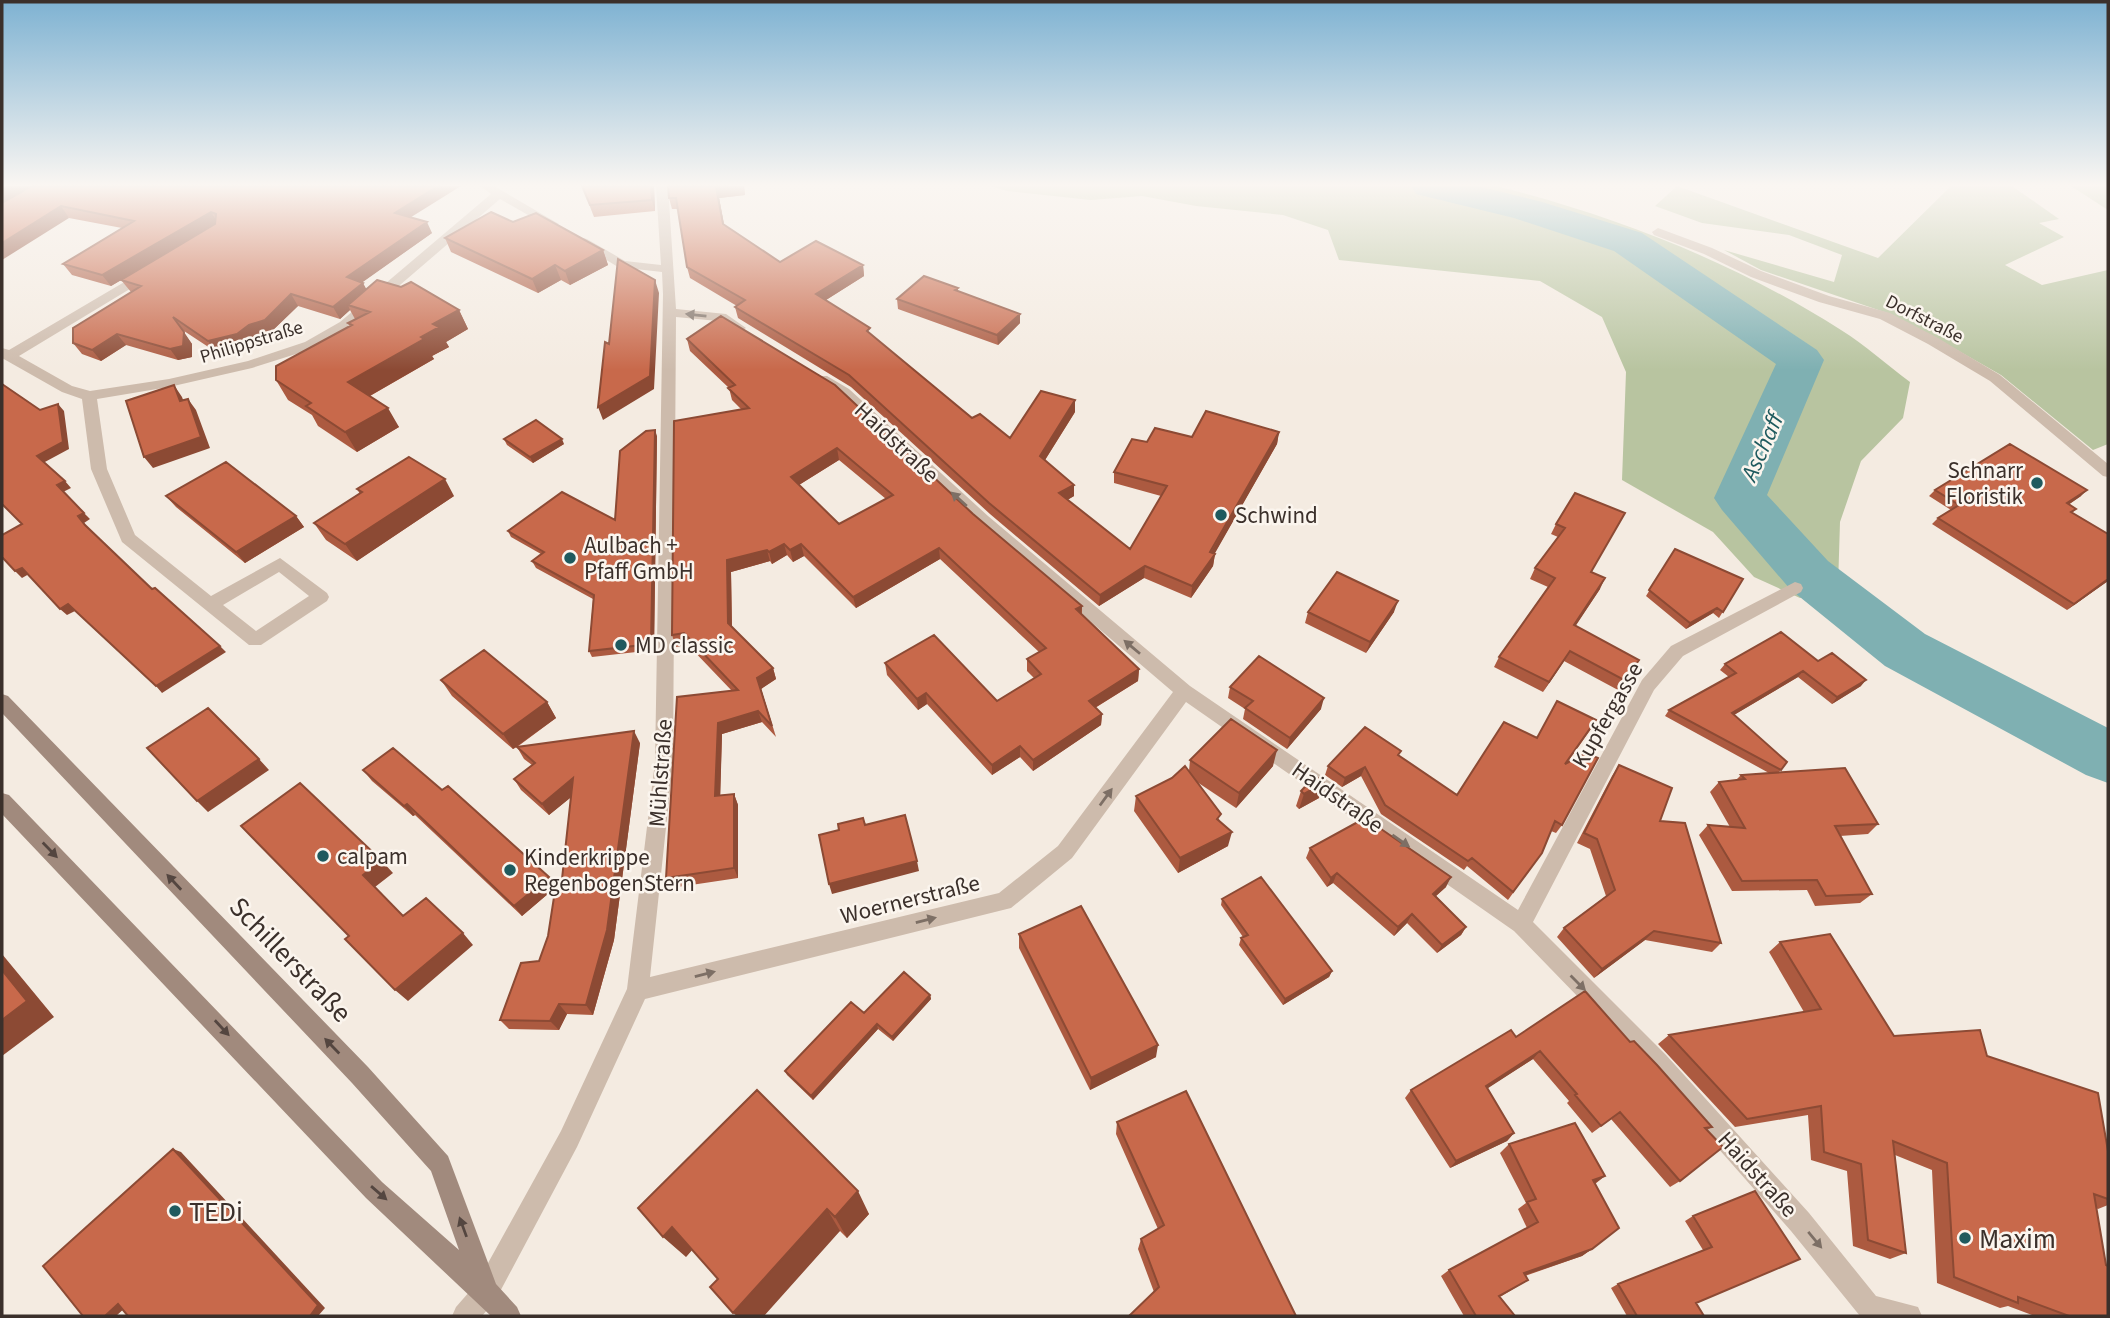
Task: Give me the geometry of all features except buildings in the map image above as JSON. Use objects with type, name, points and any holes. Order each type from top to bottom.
[{"type":"main road","name":"Schillerstraße","points":[[2,701],[360,1074],[440,1164],[486,1292]]},
{"type":"main road","name":"Schillerstraße","points":[[2,801],[374,1190],[486,1292],[508,1316]]},
{"type":"street","name":"Philippstraße","points":[[89,396],[169,383],[252,364],[310,345],[345,325],[430,248]]},
{"type":"street","points":[[593,248],[622,264],[667,269]]},
{"type":"street","name":"Mühlstraße","points":[[465,1316],[486,1292],[569,1139],[638,990],[664,762],[668,312],[666,248]]},
{"type":"street","name":"Dorfstraße","points":[[1699,248],[1756,274],[1824,299],[1885,316],[1933,341],[1995,378],[2108,471]]},
{"type":"street","points":[[5,354],[159,265]]},
{"type":"street","points":[[668,312],[721,317],[755,338]]},
{"type":"street","points":[[5,354],[67,389],[89,396],[99,469],[128,538],[210,604],[255,640],[321,597],[280,564],[210,604]]},
{"type":"street","name":"Haidstraße","points":[[810,372],[844,392],[982,520],[1184,691],[1521,925],[1658,1063],[1800,1222],[1874,1312]]},
{"type":"street","name":"Kupfergasse","points":[[1521,925],[1648,685],[1677,651],[1795,588]]},
{"type":"street","name":"Woernerstraße","points":[[638,990],[1004,901],[1065,852],[1184,691]]},
{"type":"street","points":[[1874,1312],[1909,1316]]},
{"type":"green space","points":[[1334,248],[1682,248],[1760,283],[1850,336],[1910,382],[1903,418],[1861,461],[1840,522],[1838,587],[1800,598],[1754,577],[1713,532],[1622,480],[1626,372],[1602,317],[1540,281],[1339,260]]},
{"type":"green space","points":[[1822,248],[1849,248],[1878,258],[1889,248],[2042,248],[2005,265],[2042,285],[2108,270],[2108,444],[2093,450],[2001,375],[1890,314],[1761,270],[1724,250],[1834,282],[1842,255]]},
{"type":"waterway","name":"Aschaff","points":[[1636,248],[1801,360],[1740,498],[1809,575],[1905,650],[2108,757]]},
{"type":"place","name":"Schnarr Floristik","points":[[2037,483]]},
{"type":"place","name":"Schwind","points":[[1221,515]]},
{"type":"place","name":"Aulbach + Pfaff GmbH","points":[[570,558]]},
{"type":"place","name":"MD classic","points":[[621,645]]},
{"type":"place","name":"calpam","points":[[323,856]]},
{"type":"place","name":"Kinderkrippe RegenbogenStern","points":[[510,870]]},
{"type":"place","name":"TEDi","points":[[175,1211]]},
{"type":"place","name":"Maxim","points":[[1965,1238]]}]
